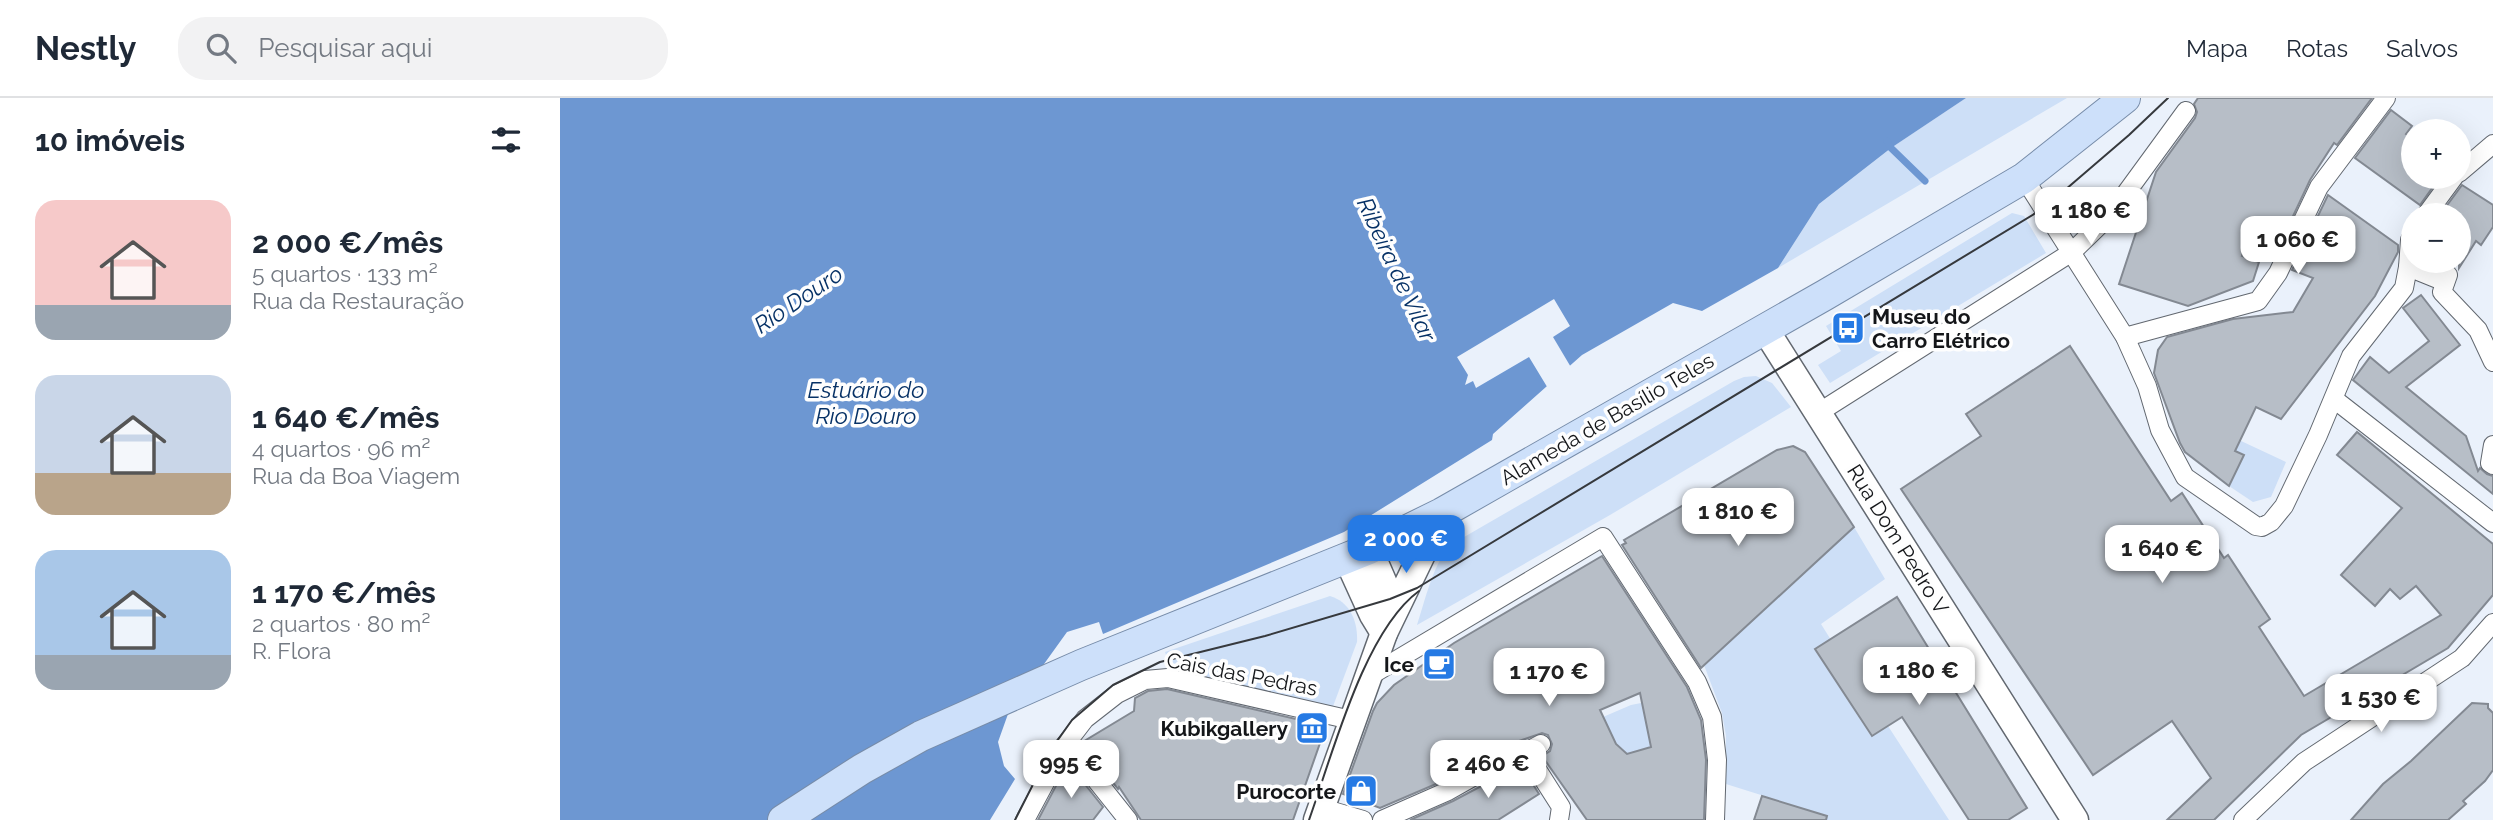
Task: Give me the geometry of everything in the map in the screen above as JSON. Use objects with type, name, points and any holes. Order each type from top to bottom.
[{"type":"main road","name":"Alameda de Basílio Teles","points":[[783,820],[862,769],[921,736],[1057,676],[1358,554],[1442,513],[2024,178],[2125,98]]},
{"type":"main road","name":"Rua Dom Pedro V","points":[[1765,329],[2075,820]]},
{"type":"main road","points":[[1320,814],[1351,720],[1388,624],[1442,513]]},
{"type":"main road","points":[[1358,554],[1373,615],[1388,624]]},
{"type":"street","points":[[2125,337],[2258,301],[2278,273],[2319,187],[2386,98]]},
{"type":"street","points":[[1818,413],[2072,252],[2110,215],[2186,111]]},
{"type":"street","points":[[2471,163],[2493,144]]},
{"type":"street","points":[[2024,178],[2125,337],[2147,386],[2160,430],[2185,477],[2256,526],[2262,527],[2271,522],[2284,506],[2351,356],[2403,288],[2407,273]]},
{"type":"street","points":[[2431,273],[2447,277],[2442,292],[2478,330],[2493,362]]},
{"type":"street","points":[[2334,399],[2493,523]]},
{"type":"street","points":[[2493,444],[2490,463],[2493,465]]},
{"type":"street","points":[[1368,677],[1603,537],[1712,718],[1716,749],[1715,820]]},
{"type":"street","points":[[2243,820],[2304,762],[2462,657],[2493,623]]},
{"type":"street","name":"Cais das Pedras","points":[[1025,820],[1065,745],[1086,719],[1117,694],[1144,680],[1168,678],[1186,686],[1351,720]]},
{"type":"street","points":[[1065,745],[1073,751],[1128,820]]},
{"type":"street","points":[[1382,820],[1448,792],[1510,756],[1534,748],[1560,814]]},
{"type":"street","points":[[1320,814],[1363,820]]},
{"type":"shaded area","points":[[1966,98],[2067,98],[1778,268],[1819,204],[1891,148]]},
{"type":"shaded area","points":[[2012,213],[2024,216],[2046,253],[1830,383],[1818,365],[1841,351],[1826,326]]},
{"type":"shaded area","points":[[1756,376],[1772,383],[1791,407],[1610,515],[1417,625],[1435,570],[1452,544],[1734,381]]},
{"type":"shaded area","points":[[2239,440],[2286,462],[2271,497],[2253,502],[2229,486],[2244,455],[2235,450]]},
{"type":"shaded area","points":[[1854,527],[1885,579],[1821,624],[1831,640],[1815,650],[1871,736],[1888,726],[1949,820],[1795,820],[1799,807],[1726,784],[1726,736],[1722,713],[1704,665]]},
{"type":"shaded area","points":[[1330,596],[1348,608],[1357,634],[1357,642],[1332,709],[1171,670],[1165,652]]},
{"type":"shaded area","points":[[1646,702],[1651,747],[1635,752],[1638,768],[1622,754],[1603,717],[1631,705]]},
{"type":"water","name":"Estuário do Rio Douro","points":[[560,98],[1966,98],[1891,148],[1819,204],[1778,268],[1702,311],[1673,303],[1582,355],[1493,434],[1492,440],[1344,532],[1103,634],[1099,622],[1067,632],[1008,714],[998,742],[1004,766],[1015,779],[990,820],[560,820]]},
{"type":"pier","points":[[1554,299],[1570,326],[1553,337],[1572,369],[1549,390],[1529,357],[1476,388],[1473,381],[1465,385],[1468,375],[1457,357]]},
{"type":"building","points":[[2198,98],[2372,98],[2337,145],[2334,143],[2310,180],[2286,231],[2253,222],[2242,256],[2259,262],[2253,281],[2188,306],[2119,284],[2156,172],[2195,118],[2197,112],[2194,104]]},
{"type":"building","points":[[2391,110],[2403,119],[2401,189],[2431,189],[2421,203],[2417,203],[2355,158]]},
{"type":"building","points":[[2459,189],[2468,189],[2493,205],[2493,227],[2481,245],[2476,241],[2471,249],[2471,203],[2449,203]]},
{"type":"building","points":[[2328,195],[2398,245],[2398,252],[2375,296],[2281,419],[2256,407],[2235,451],[2244,455],[2229,486],[2185,452],[2180,443],[2154,373],[2158,350],[2167,337],[2233,319],[2293,312],[2313,278],[2292,270]]},
{"type":"building","points":[[2421,295],[2460,345],[2406,387],[2466,436],[2478,471],[2480,468],[2493,476],[2493,494],[2353,380],[2370,357],[2389,373],[2429,341],[2403,308]]},
{"type":"building","points":[[2070,346],[2171,501],[2182,493],[2224,558],[2228,555],[2270,619],[2259,627],[2304,696],[2441,615],[2416,586],[2400,599],[2390,589],[2375,606],[2341,575],[2402,508],[2337,455],[2357,432],[2493,544],[2493,595],[2448,648],[2301,735],[2214,820],[2167,820],[2211,778],[2172,721],[2093,775],[1901,489],[1981,436],[1966,414]]},
{"type":"building","points":[[1793,446],[1805,452],[1854,527],[1701,668],[1622,545],[1626,543],[1624,540],[1777,450]]},
{"type":"building","points":[[1602,556],[1687,687],[1701,720],[1706,760],[1704,820],[1587,820],[1542,756],[1550,751],[1552,744],[1548,735],[1542,733],[1505,746],[1443,781],[1380,808],[1343,794],[1377,703],[1394,685],[1454,643]],"holes":[[[1640,693],[1651,747],[1627,754],[1616,744],[1600,710]]]},
{"type":"building","points":[[1897,597],[2027,808],[2008,820],[1969,820],[1902,717],[1872,736],[1815,649]]},
{"type":"building","points":[[1167,689],[1326,726],[1293,820],[1141,820],[1119,787],[1118,789],[1081,743],[1134,711],[1135,698],[1148,691]]},
{"type":"building","points":[[2472,703],[2488,704],[2493,713],[2493,770],[2463,801],[2466,804],[2448,820],[2351,820],[2383,784]]},
{"type":"building","points":[[1068,763],[1103,807],[1093,820],[1038,820]]},
{"type":"building","points":[[1521,765],[1539,794],[1498,820],[1410,820],[1453,801]]},
{"type":"building","points":[[1762,796],[1827,816],[1826,820],[1754,820]]},
{"type":"waterway","points":[[1887,141],[1925,181]]},
{"type":"tram line","points":[[1015,820],[1050,751],[1072,720],[1113,685],[1160,662],[1265,636],[1390,599],[1417,588],[2044,208],[2168,98]]},
{"type":"tram line","points":[[1309,820],[1339,730],[1366,664],[1399,610],[1419,591]]},
{"type":"place","name":"Museu do Carro Elétrico","points":[[1848,328]]},
{"type":"place","name":"Ice","points":[[1439,664]]},
{"type":"place","name":"Kubikgallery","points":[[1312,728]]},
{"type":"place","name":"Purocorte","points":[[1361,791]]},
{"type":"water label","name":"Ribeira de Vilar","points":[[1397,269]]},
{"type":"water label","name":"Rio Douro","points":[[798,299]]}]
